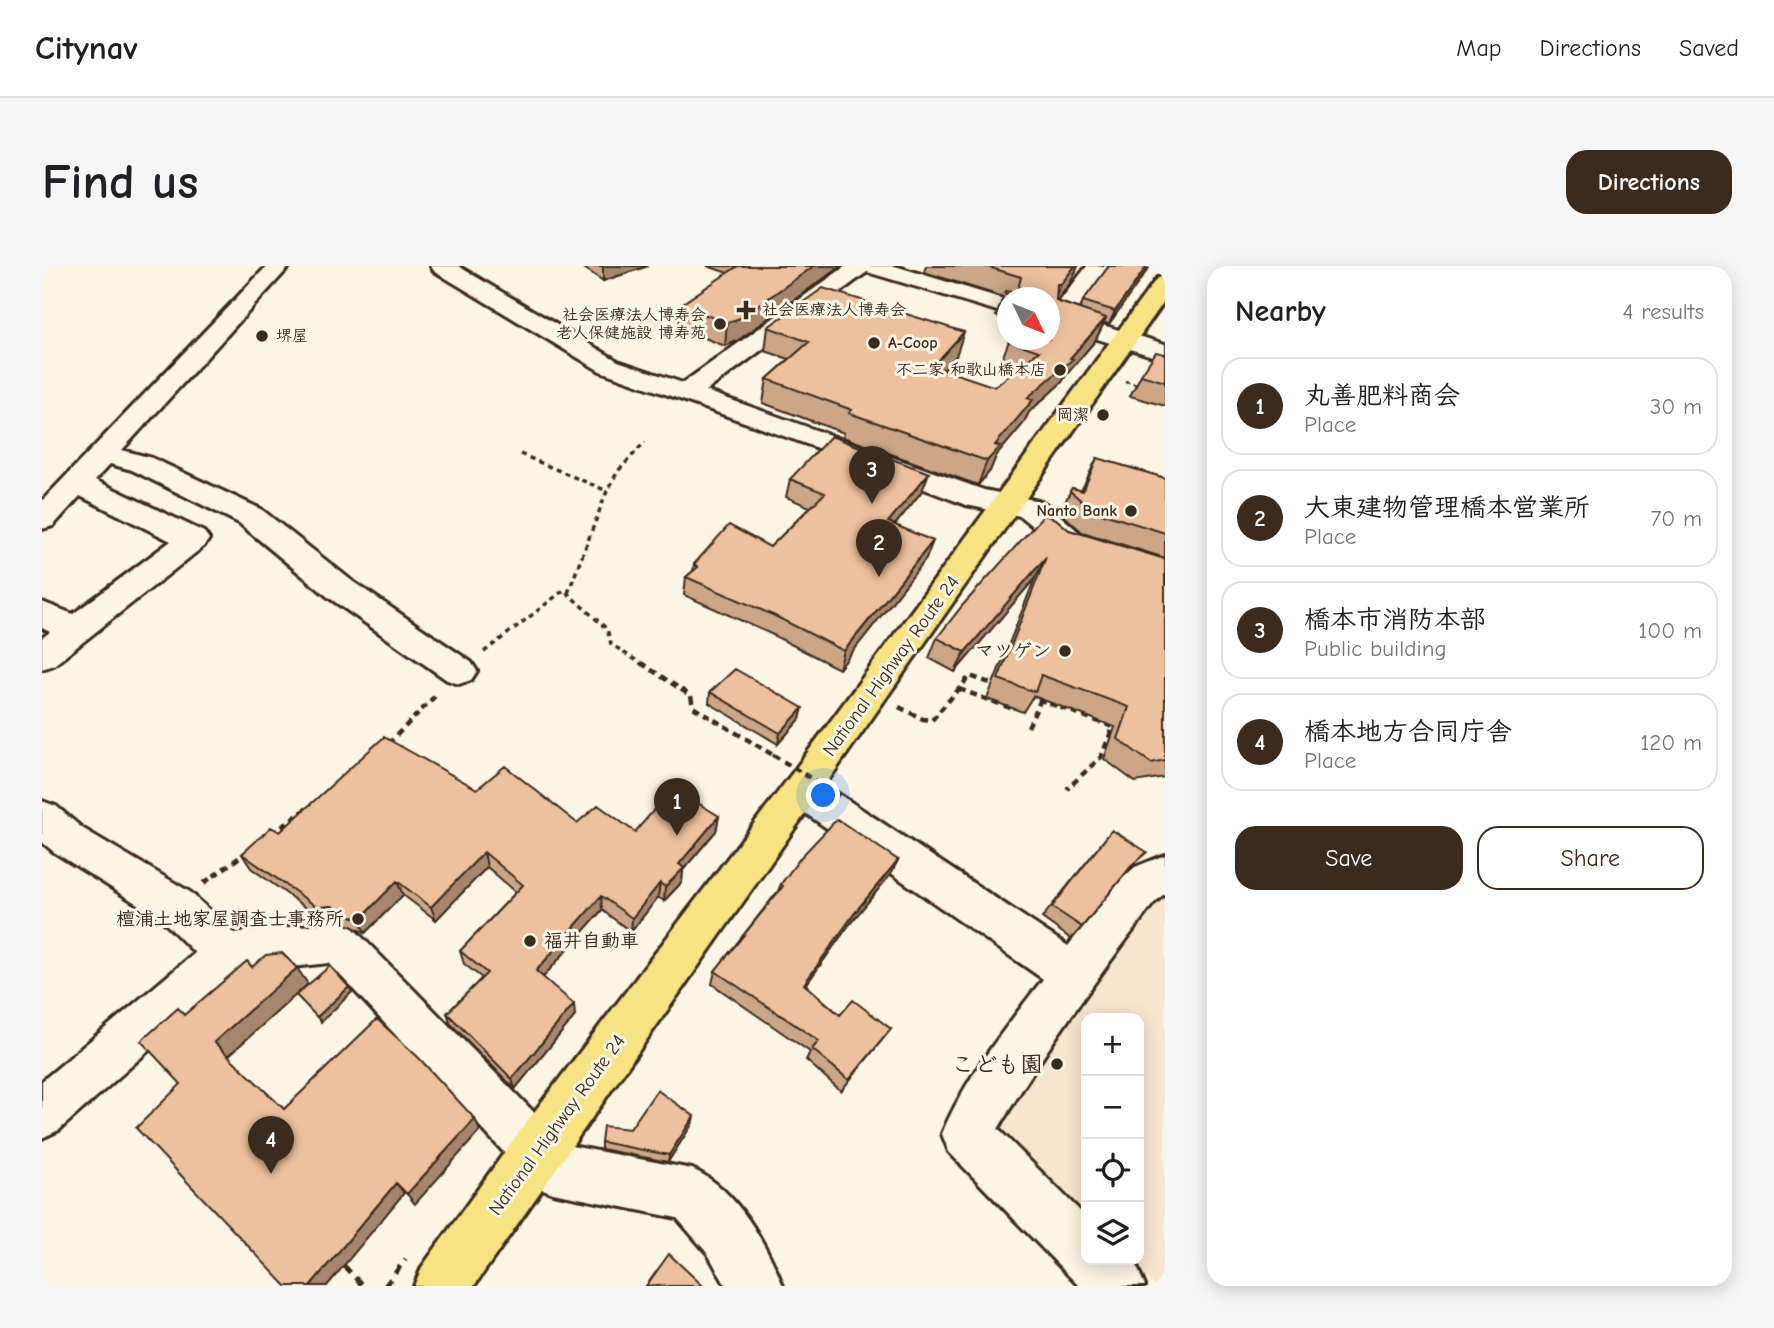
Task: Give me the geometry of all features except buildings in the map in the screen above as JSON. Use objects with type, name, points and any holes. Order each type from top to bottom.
[{"type":"highway","name":"National Highway Route 24","points":[[441,1286],[537,1150],[821,793],[1006,506],[1165,283]]},
{"type":"street","points":[[42,519],[279,266]]},
{"type":"street","points":[[442,266],[603,363],[977,498],[1037,512],[1070,541],[1165,571]]},
{"type":"street","points":[[686,393],[861,266]]},
{"type":"street","points":[[871,266],[997,304]]},
{"type":"street","points":[[1060,310],[1099,266]]},
{"type":"street","points":[[1060,319],[1165,352]]},
{"type":"street","points":[[105,454],[142,464],[250,516],[340,589],[459,671]]},
{"type":"street","points":[[42,656],[193,539],[77,483]]},
{"type":"street","points":[[42,614],[76,630]]},
{"type":"street","points":[[821,793],[1073,974]]},
{"type":"street","points":[[42,818],[68,840],[175,905],[226,954]]},
{"type":"street","points":[[1081,1250],[967,1134],[1016,1053],[1073,974],[1138,891],[1150,880],[1165,873]]},
{"type":"street","points":[[42,1113],[226,954],[338,942],[553,1168],[692,1195],[727,1235],[756,1286]]},
{"type":"street","points":[[1096,1265],[1118,1286]]},
{"type":"path","points":[[568,593],[607,491],[618,471],[645,442]]},
{"type":"path","points":[[520,454],[607,491]]},
{"type":"path","points":[[385,747],[459,671],[565,590],[607,629],[611,644],[691,696],[693,707],[773,755],[821,793]]},
{"type":"path","points":[[889,701],[923,719],[932,720],[970,676],[1005,688]]},
{"type":"path","points":[[959,689],[1013,709]]},
{"type":"path","points":[[1017,692],[1113,727],[1101,757],[1067,789]]},
{"type":"path","points":[[1028,727],[1041,700]]},
{"type":"path","points":[[264,839],[309,806]]},
{"type":"path","points":[[175,905],[253,847]]},
{"type":"path","points":[[344,1266],[363,1286]]},
{"type":"shaded area","name":"社会医療法人博寿会","points":[[738,266],[843,266],[852,269],[734,353],[669,326],[645,335],[621,320],[644,310],[657,319],[676,309],[689,315]]},
{"type":"shaded area","name":"こども園","points":[[1165,896],[1165,1286],[1155,1286],[1132,1265],[1144,1265],[1144,1013],[1081,1013],[1081,1221],[1008,1156],[991,1131],[1140,910]]},
{"type":"place","name":"社会医療法人博寿会","points":[[746,310]]},
{"type":"place","name":"社会医療法人博寿会 老人保健施設 博寿苑","points":[[720,324]]},
{"type":"place","name":"堺屋","points":[[262,336]]},
{"type":"place","name":"A-Coop","points":[[874,343]]},
{"type":"place","name":"不二家 和歌山橋本店","points":[[1060,370]]},
{"type":"place","name":"岡潔","points":[[1103,415]]},
{"type":"place","name":"橋本市消防本部","points":[[872,504]]},
{"type":"place","name":"Nanto Bank","points":[[1131,511]]},
{"type":"place","name":"大東建物管理橋本営業所","points":[[879,577]]},
{"type":"place","name":"マツゲン","points":[[1065,651]]},
{"type":"place","name":"丸善肥料商会","points":[[677,836]]},
{"type":"place","name":"檀浦土地家屋調査士事務所","points":[[358,919]]},
{"type":"place","name":"福井自動車","points":[[530,941]]},
{"type":"place","name":"こども園","points":[[1057,1064]]},
{"type":"place","name":"橋本地方合同庁舎","points":[[271,1174]]}]
